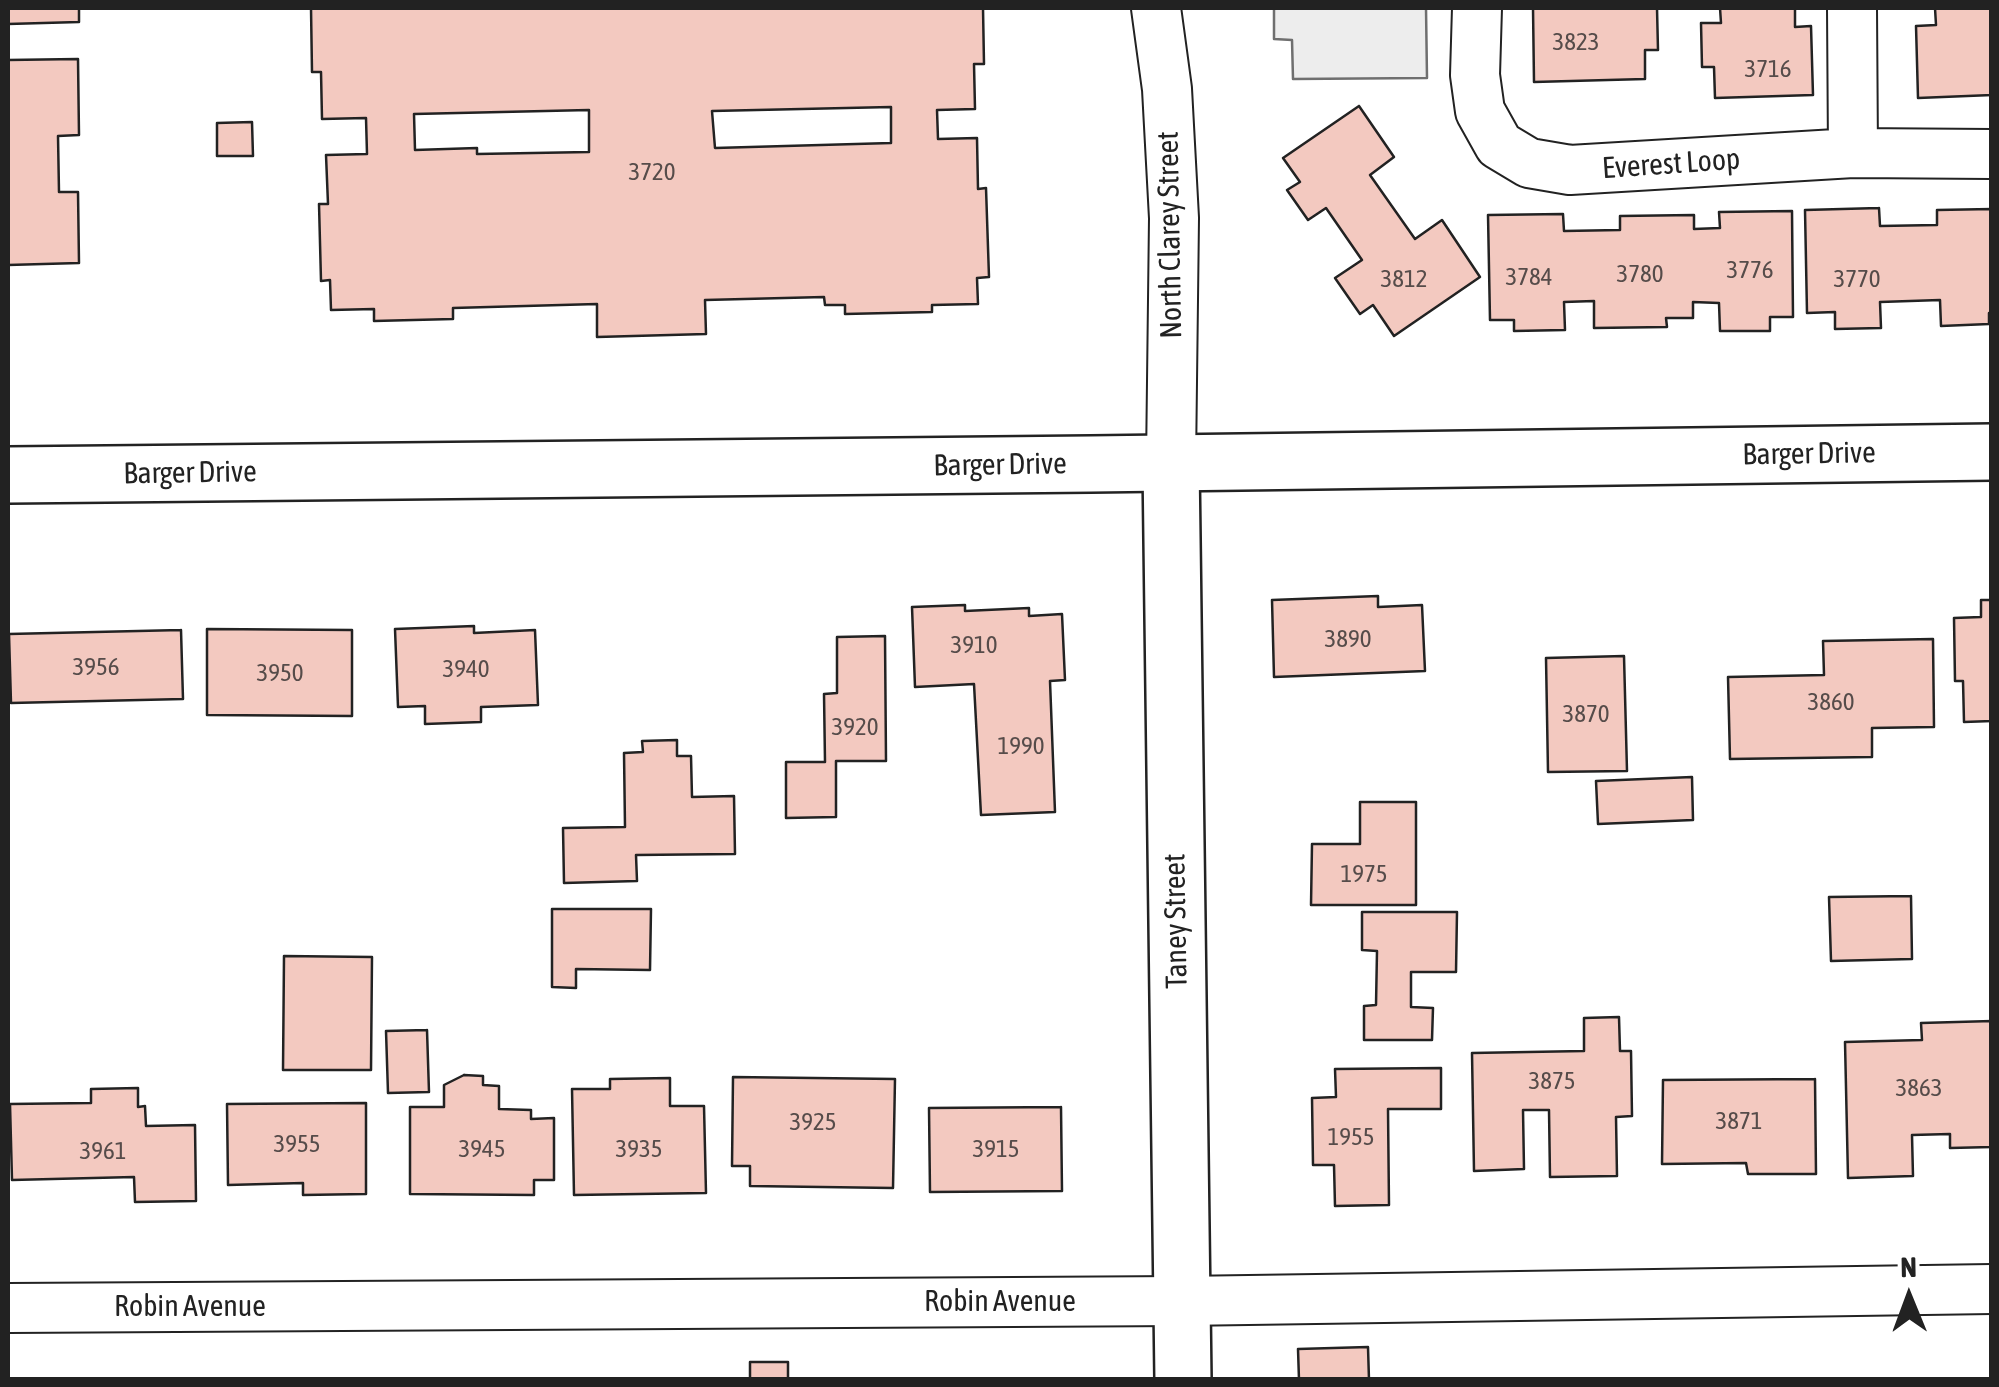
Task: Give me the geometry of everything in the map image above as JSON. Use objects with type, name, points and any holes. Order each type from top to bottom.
[{"type":"main road","name":"Barger Drive","points":[[8,475],[1992,452]]},
{"type":"main road","name":"Taney Street","points":[[1171,463],[1183,1380]]},
{"type":"street","name":"North Clarey Street","points":[[1156,8],[1167,88],[1174,218],[1171,463]]},
{"type":"street","name":"Everest Loop","points":[[1477,8],[1475,75],[1480,111],[1499,144],[1529,163],[1570,170],[1852,153],[1992,154]]},
{"type":"street","points":[[1852,8],[1852,153]]},
{"type":"street","name":"Robin Avenue","points":[[8,1308],[1181,1300],[1992,1289]]},
{"type":"shaded area","points":[[1274,8],[1426,8],[1427,78],[1293,79],[1292,40],[1274,39]]},
{"type":"building","points":[[8,8],[79,8],[79,22],[8,24]]},
{"type":"building","points":[[311,8],[983,8],[984,64],[974,64],[975,109],[937,110],[938,139],[977,138],[978,189],[986,188],[989,277],[977,278],[978,304],[932,305],[932,312],[845,314],[845,305],[825,305],[824,297],[705,300],[706,334],[597,337],[597,304],[453,308],[453,319],[374,321],[374,309],[331,310],[330,280],[321,281],[319,204],[328,204],[326,155],[367,154],[366,118],[322,119],[321,72],[312,72]],"holes":[[[891,107],[891,143],[715,148],[712,111]],[[589,110],[589,152],[477,154],[477,148],[415,150],[414,114]]]},
{"type":"building","points":[[1533,8],[1657,8],[1658,50],[1645,50],[1645,79],[1534,82]]},
{"type":"building","points":[[1720,8],[1795,8],[1795,27],[1811,26],[1813,95],[1715,98],[1714,67],[1702,67],[1701,23],[1721,23]]},
{"type":"building","points":[[1935,8],[1992,8],[1992,95],[1918,98],[1916,26],[1936,25]]},
{"type":"building","points":[[78,59],[79,135],[58,136],[59,192],[78,192],[79,263],[8,265],[8,60]]},
{"type":"building","points":[[1359,106],[1394,157],[1370,175],[1415,239],[1442,220],[1480,277],[1394,336],[1373,305],[1360,314],[1335,278],[1362,260],[1326,208],[1308,220],[1287,190],[1300,182],[1283,158]]},
{"type":"building","points":[[252,122],[253,156],[217,156],[217,123]]},
{"type":"building","points":[[1879,208],[1880,226],[1937,225],[1937,210],[1992,209],[1989,324],[1941,326],[1940,300],[1880,302],[1881,328],[1835,329],[1835,312],[1807,313],[1805,210]]},
{"type":"building","points":[[1792,211],[1793,317],[1770,317],[1770,331],[1720,331],[1719,303],[1693,302],[1693,318],[1666,318],[1667,327],[1594,328],[1594,301],[1564,302],[1565,330],[1514,331],[1514,320],[1490,320],[1488,215],[1563,214],[1564,231],[1620,230],[1620,216],[1694,215],[1694,229],[1720,228],[1719,212]]},
{"type":"building","points":[[1378,596],[1378,607],[1422,605],[1425,671],[1274,677],[1272,600]]},
{"type":"building","points":[[1981,600],[1992,600],[1992,721],[1964,722],[1963,681],[1955,681],[1954,618],[1981,617]]},
{"type":"building","points":[[965,605],[965,611],[1029,608],[1029,616],[1062,614],[1065,680],[1050,681],[1055,812],[981,815],[974,684],[915,687],[912,607]]},
{"type":"building","points":[[474,626],[474,633],[535,630],[538,705],[481,707],[481,722],[425,724],[425,706],[398,707],[395,629]]},
{"type":"building","points":[[207,629],[352,630],[352,716],[207,715]]},
{"type":"building","points":[[181,630],[183,699],[11,703],[9,634]]},
{"type":"building","points":[[885,636],[886,761],[836,761],[836,817],[786,818],[786,762],[825,762],[824,694],[837,693],[837,637]]},
{"type":"building","points":[[1933,639],[1934,727],[1872,728],[1872,757],[1730,759],[1728,677],[1824,675],[1823,641]]},
{"type":"building","points":[[1624,656],[1627,771],[1548,772],[1546,658]]},
{"type":"building","points":[[677,740],[677,756],[691,756],[692,797],[734,796],[735,854],[636,855],[637,881],[564,883],[563,828],[625,827],[624,753],[643,752],[642,741]]},
{"type":"building","points":[[1692,777],[1693,820],[1598,824],[1596,781]]},
{"type":"building","points":[[1360,802],[1416,802],[1416,905],[1311,905],[1312,844],[1360,844]]},
{"type":"building","points":[[1911,896],[1912,959],[1831,961],[1829,897]]},
{"type":"building","points":[[552,909],[651,909],[650,970],[576,969],[576,988],[552,987]]},
{"type":"building","points":[[1362,912],[1457,912],[1456,972],[1411,972],[1411,1007],[1433,1008],[1432,1040],[1364,1040],[1364,1006],[1376,1005],[1377,951],[1362,950]]},
{"type":"building","points":[[284,956],[372,957],[371,1070],[283,1070]]},
{"type":"building","points":[[1619,1017],[1620,1051],[1631,1051],[1632,1116],[1616,1117],[1617,1176],[1550,1177],[1549,1110],[1523,1110],[1524,1169],[1474,1171],[1472,1053],[1584,1051],[1584,1018]]},
{"type":"building","points":[[1992,1021],[1992,1147],[1950,1148],[1950,1134],[1912,1135],[1913,1176],[1848,1178],[1845,1042],[1922,1040],[1921,1023]]},
{"type":"building","points":[[427,1030],[429,1092],[388,1093],[386,1031]]},
{"type":"building","points":[[1441,1068],[1441,1109],[1388,1109],[1389,1205],[1335,1206],[1334,1165],[1313,1165],[1312,1098],[1336,1097],[1335,1069]]},
{"type":"building","points":[[464,1075],[483,1076],[483,1085],[499,1086],[499,1109],[531,1110],[531,1119],[554,1118],[554,1180],[534,1180],[534,1195],[410,1194],[410,1107],[444,1107],[444,1085]]},
{"type":"building","points":[[733,1077],[895,1079],[893,1188],[750,1186],[750,1166],[732,1166]]},
{"type":"building","points":[[670,1078],[670,1106],[704,1106],[706,1193],[574,1195],[572,1089],[610,1089],[610,1079]]},
{"type":"building","points":[[1815,1079],[1816,1174],[1748,1174],[1746,1163],[1662,1164],[1663,1080]]},
{"type":"building","points":[[138,1088],[138,1107],[145,1106],[146,1126],[195,1125],[196,1201],[135,1202],[134,1177],[12,1180],[10,1104],[91,1103],[91,1089]]},
{"type":"building","points":[[366,1103],[366,1194],[303,1195],[303,1183],[228,1185],[227,1104]]},
{"type":"building","points":[[1061,1107],[1062,1191],[930,1192],[929,1108]]},
{"type":"building","points":[[1368,1347],[1369,1380],[1299,1380],[1298,1349]]},
{"type":"building","points":[[750,1362],[788,1362],[788,1380],[750,1380]]}]
